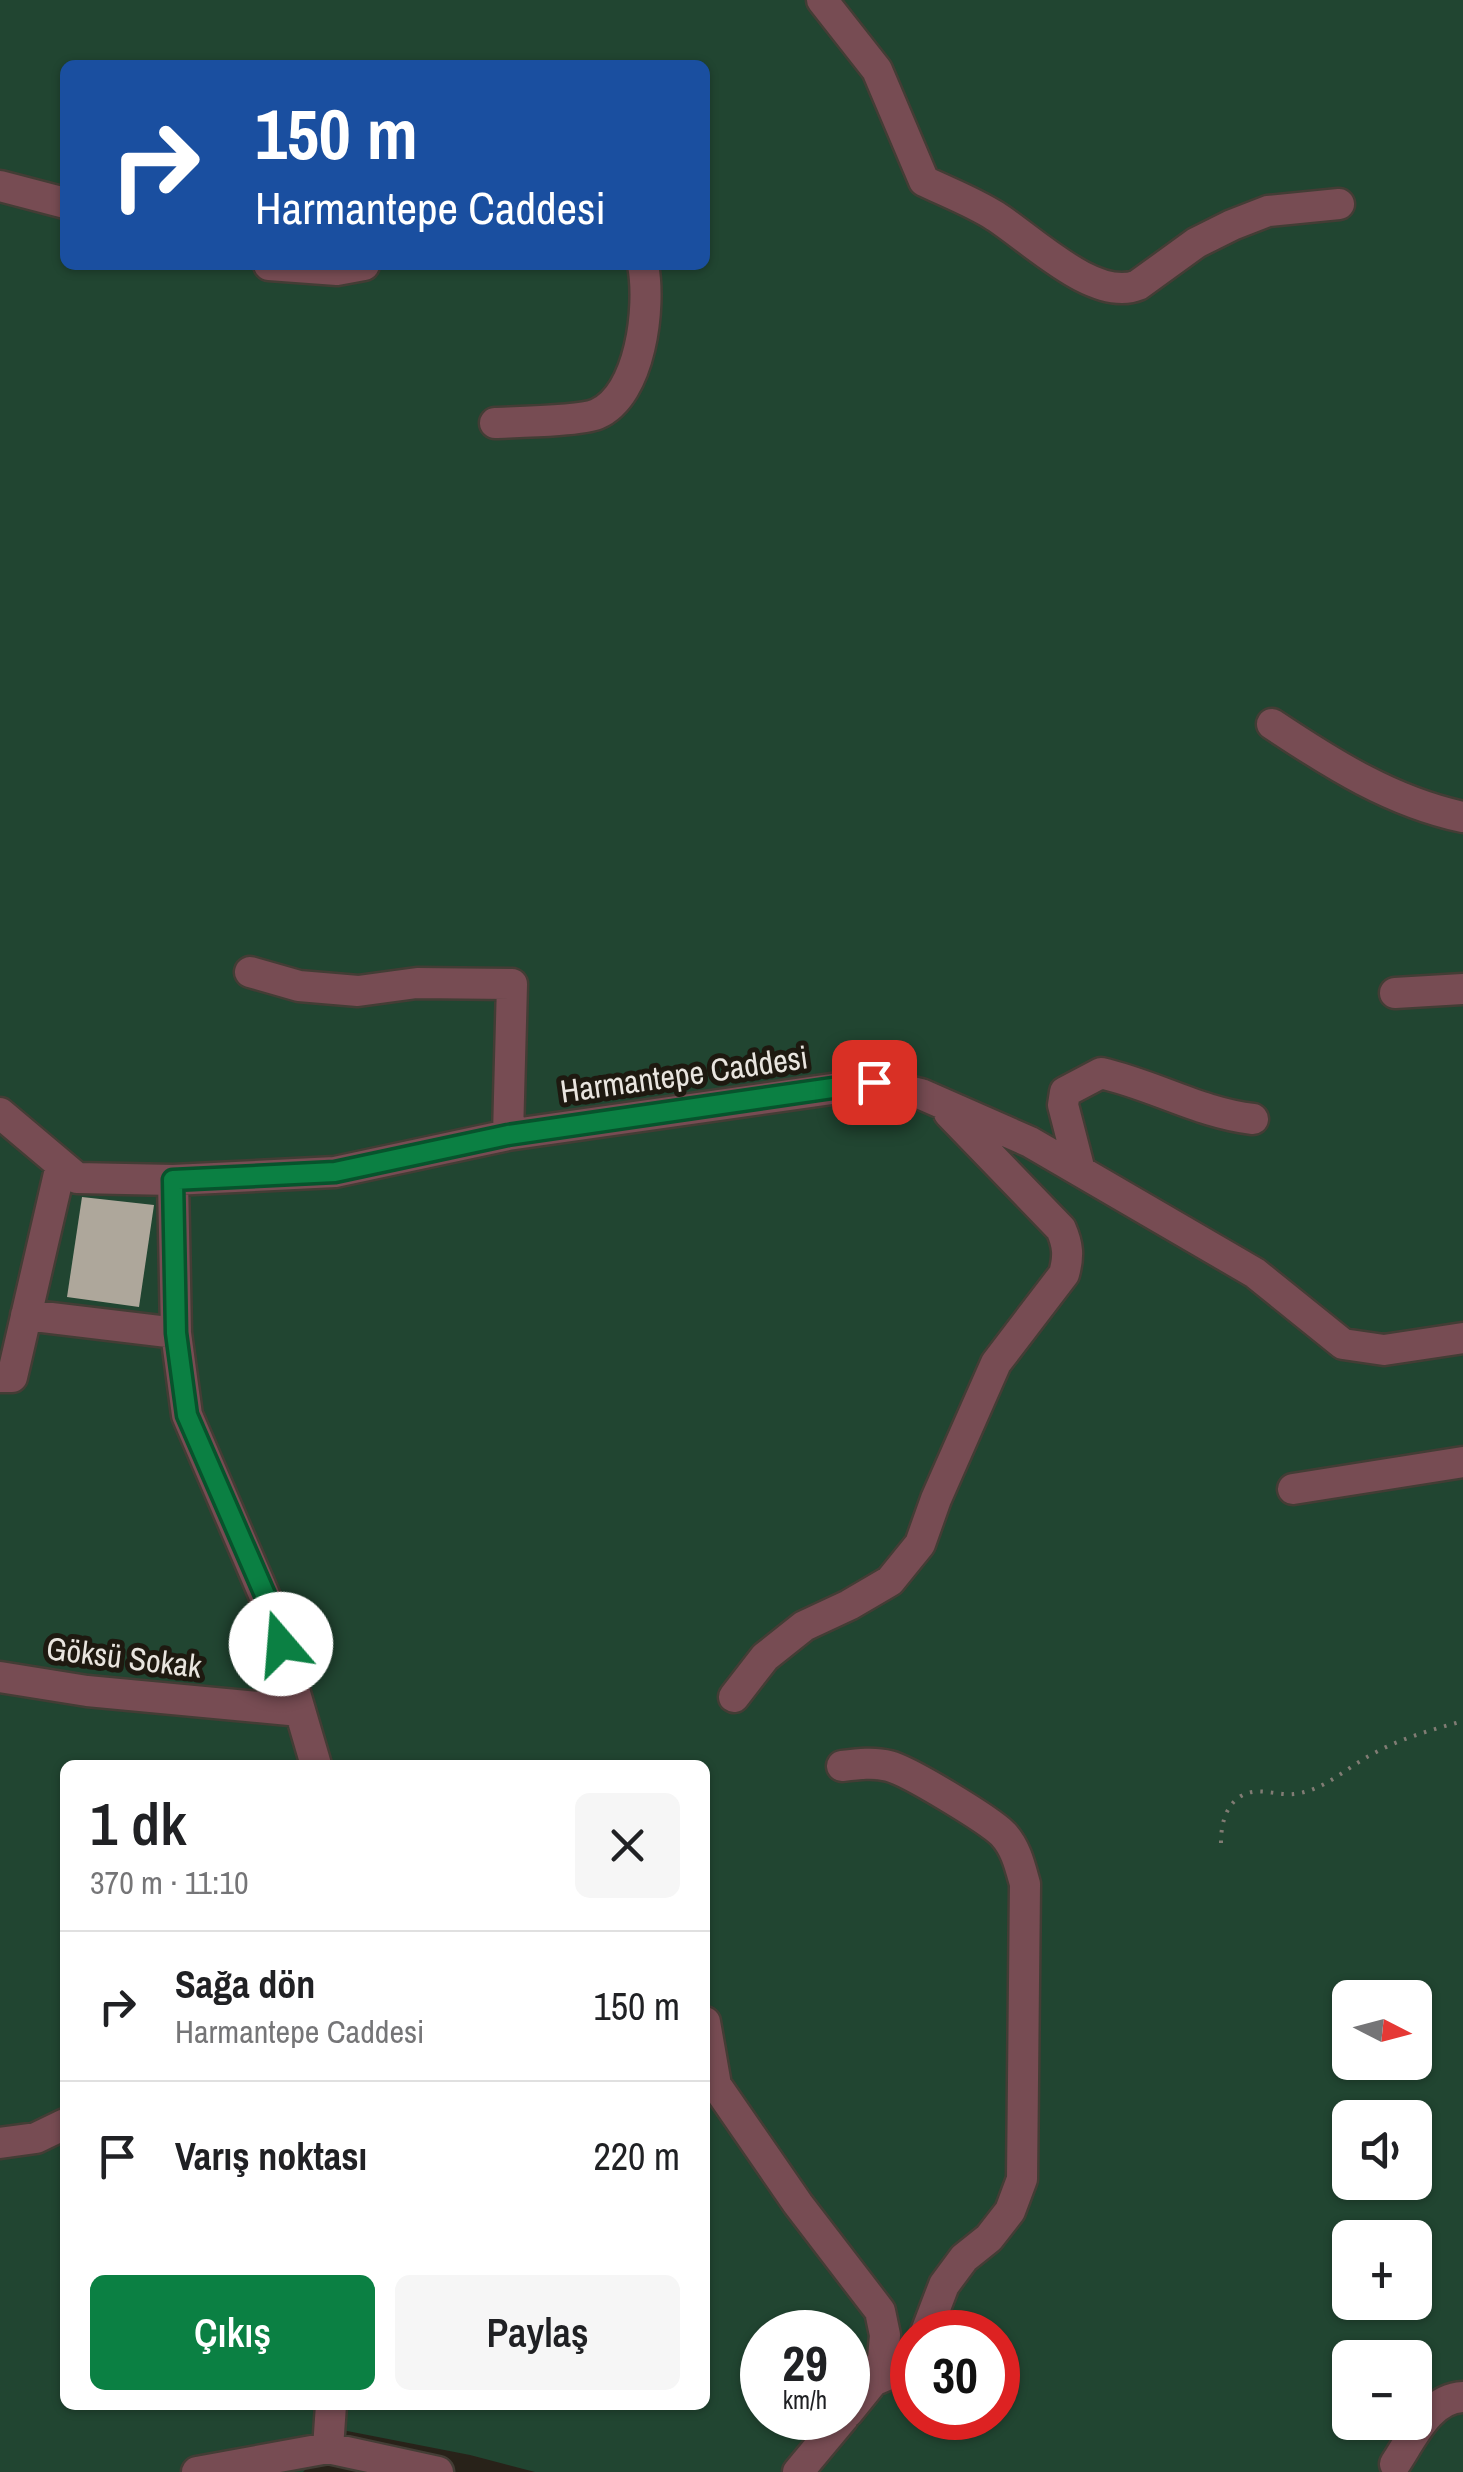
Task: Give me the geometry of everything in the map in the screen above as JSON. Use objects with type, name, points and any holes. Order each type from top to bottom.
[{"type":"street","points":[[822,0],[877,70],[924,181],[991,213],[1084,279],[1103,287],[1138,286],[1196,243],[1268,211],[1339,204]]},
{"type":"street","points":[[0,186],[60,202]]},
{"type":"street","points":[[496,424],[596,415],[613,402],[627,384],[641,343],[643,270]]},
{"type":"street","points":[[1272,724],[1348,774],[1432,810],[1463,817]]},
{"type":"street","points":[[250,972],[299,986],[358,991],[416,983],[512,984],[508,1135]]},
{"type":"street","points":[[1395,993],[1463,988]]},
{"type":"street","points":[[1080,1171],[1062,1105],[1066,1092],[1102,1073],[1132,1080],[1212,1112],[1253,1118]]},
{"type":"street","name":"Harmantepe Caddesi","points":[[61,1165],[77,1178],[173,1180],[335,1172],[508,1135],[874,1082],[938,1102],[1030,1142],[1255,1273],[1343,1344],[1384,1350],[1463,1338]]},
{"type":"street","points":[[734,1697],[765,1658],[804,1626],[890,1581],[920,1544],[936,1498],[996,1363],[1064,1274],[1068,1258],[1061,1229],[938,1102]]},
{"type":"street","points":[[0,1114],[61,1165],[12,1377],[0,1378]]},
{"type":"street","points":[[173,1180],[176,1333],[187,1415],[272,1611],[315,1760]]},
{"type":"street","points":[[26,1315],[176,1333]]},
{"type":"street","points":[[1293,1489],[1463,1462]]},
{"type":"street","name":"Göksü Sokak","points":[[0,1676],[87,1691],[300,1711]]},
{"type":"street","points":[[842,1766],[866,1763],[911,1774],[1002,1833],[1018,1856],[1025,1884],[1022,2179],[1010,2211],[989,2238],[964,2258],[944,2285],[934,2310]]},
{"type":"street","points":[[710,2051],[716,2085],[798,2204],[880,2312],[885,2335],[882,2359],[870,2385]]},
{"type":"street","points":[[0,2143],[36,2138],[60,2126]]},
{"type":"street","points":[[873,2381],[890,2374]]},
{"type":"street","points":[[1394,2464],[1433,2409],[1449,2398],[1463,2397]]},
{"type":"street","points":[[328,2448],[332,2410]]},
{"type":"street","points":[[798,2472],[824,2440]]},
{"type":"street","points":[[203,2471],[328,2448],[438,2472]]},
{"type":"path","points":[[1221,1843],[1225,1815],[1240,1797],[1258,1792],[1296,1794],[1323,1786],[1370,1755],[1422,1732],[1463,1720]]},
{"type":"green space","points":[[0,0],[1463,0],[1463,2472],[535,2472],[342,2430],[303,2472],[0,2472]]},
{"type":"building","points":[[82,1197],[154,1205],[139,1307],[67,1297]]},
{"type":"route","points":[[281,1644],[272,1611],[187,1415],[176,1333],[173,1180],[335,1172],[508,1135],[874,1082]]}]
